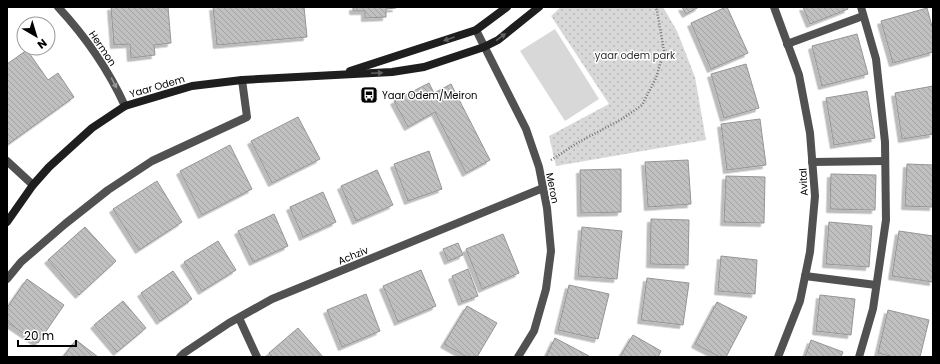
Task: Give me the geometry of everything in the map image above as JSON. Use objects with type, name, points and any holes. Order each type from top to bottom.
[{"type":"street","name":"Hermon","points":[[58,7],[92,47],[114,83],[125,106]]},
{"type":"street","name":"Yaar Odem","points":[[338,75],[476,30],[507,7]]},
{"type":"street","name":"Yaar Odem","points":[[7,222],[33,185],[49,167],[92,128],[125,106],[192,86],[242,80],[392,72],[424,67],[484,47],[498,40],[539,7]]},
{"type":"street","name":"Avital","points":[[774,7],[799,75],[810,133],[815,196],[810,252],[800,301],[778,357]]},
{"type":"street","points":[[859,357],[873,309],[886,220],[885,142],[876,59],[861,7]]},
{"type":"street","points":[[787,44],[863,16]]},
{"type":"street","name":"Meron","points":[[476,30],[526,129],[539,167],[547,208],[551,251],[546,289],[534,331],[518,357]]},
{"type":"street","points":[[7,279],[21,262],[65,224],[108,190],[152,161],[247,117],[242,80]]},
{"type":"street","points":[[7,161],[33,185]]},
{"type":"street","points":[[812,162],[885,161]]},
{"type":"street","name":"Achziv","points":[[180,357],[239,318],[272,299],[543,188]]},
{"type":"street","points":[[805,276],[876,285]]},
{"type":"street","points":[[239,318],[257,357]]},
{"type":"path","points":[[539,167],[579,142],[622,119],[642,105],[656,78],[664,51],[658,11],[655,7]]},
{"type":"green space","name":"yaar odem park","points":[[561,7],[663,7],[677,31],[695,77],[706,140],[556,166],[549,136],[609,104],[551,16]]},
{"type":"green space","points":[[555,29],[599,99],[565,121],[520,51]]},
{"type":"building","points":[[111,7],[168,7],[171,43],[154,45],[155,55],[131,58],[130,44],[114,45]]},
{"type":"building","points":[[213,7],[304,7],[307,37],[217,45]]},
{"type":"building","points":[[353,7],[396,8],[386,9],[386,17],[365,18],[365,11],[353,11]]},
{"type":"building","points":[[682,7],[699,7],[686,14]]},
{"type":"building","points":[[726,7],[748,53],[711,69],[691,23]]},
{"type":"building","points":[[803,7],[847,7],[848,9],[810,24]]},
{"type":"building","points":[[927,8],[933,30],[933,52],[893,63],[881,21]]},
{"type":"building","points":[[857,34],[868,74],[822,86],[812,46]]},
{"type":"building","points":[[18,56],[31,56],[48,80],[58,73],[74,97],[7,145],[7,64]]},
{"type":"building","points":[[746,64],[759,108],[724,118],[711,74]]},
{"type":"building","points":[[429,83],[434,93],[451,84],[490,160],[466,173],[435,112],[408,127],[394,101]]},
{"type":"building","points":[[933,86],[933,134],[902,139],[895,93]]},
{"type":"building","points":[[867,91],[875,138],[834,145],[826,98]]},
{"type":"building","points":[[298,117],[320,159],[272,183],[251,141]]},
{"type":"building","points":[[760,119],[766,165],[727,170],[721,124]]},
{"type":"building","points":[[230,145],[252,189],[202,215],[180,171]]},
{"type":"building","points":[[429,151],[442,189],[408,201],[394,164]]},
{"type":"building","points":[[688,160],[691,204],[648,207],[645,162]]},
{"type":"building","points":[[907,164],[933,165],[933,207],[905,206]]},
{"type":"building","points":[[621,169],[621,212],[581,213],[580,170]]},
{"type":"building","points":[[377,170],[393,205],[356,221],[341,186]]},
{"type":"building","points":[[831,174],[876,175],[875,210],[830,209]]},
{"type":"building","points":[[726,176],[765,177],[764,223],[724,222]]},
{"type":"building","points":[[157,181],[182,222],[139,250],[113,209]]},
{"type":"building","points":[[323,192],[336,222],[303,237],[290,207]]},
{"type":"building","points":[[274,214],[288,246],[253,262],[238,231]]},
{"type":"building","points":[[651,219],[689,220],[688,265],[650,264]]},
{"type":"building","points":[[829,222],[872,226],[869,267],[826,264]]},
{"type":"building","points":[[85,227],[116,261],[79,295],[48,260]]},
{"type":"building","points":[[582,227],[622,231],[617,279],[578,276]]},
{"type":"building","points":[[899,231],[933,236],[933,282],[892,276]]},
{"type":"building","points":[[503,234],[519,273],[482,289],[466,249]]},
{"type":"building","points":[[218,241],[236,270],[202,291],[184,262]]},
{"type":"building","points":[[458,243],[463,255],[448,261],[443,249]]},
{"type":"building","points":[[721,256],[757,260],[755,294],[718,291]]},
{"type":"building","points":[[468,269],[478,296],[462,302],[452,276]]},
{"type":"building","points":[[421,270],[436,306],[398,322],[383,286]]},
{"type":"building","points":[[173,271],[192,299],[160,321],[141,293]]},
{"type":"building","points":[[647,278],[689,283],[683,325],[641,320]]},
{"type":"building","points":[[27,279],[64,305],[38,343],[7,322],[7,308]]},
{"type":"building","points":[[569,285],[609,294],[598,339],[558,330]]},
{"type":"building","points":[[366,294],[380,331],[342,347],[327,310]]},
{"type":"building","points":[[820,295],[855,299],[851,335],[816,331]]},
{"type":"building","points":[[123,301],[146,328],[117,352],[94,325]]},
{"type":"building","points":[[717,302],[747,317],[726,357],[720,357],[695,344]]},
{"type":"building","points":[[467,306],[497,323],[477,357],[467,357],[444,344]]},
{"type":"building","points":[[888,310],[929,320],[920,357],[894,357],[878,353]]},
{"type":"building","points":[[298,328],[323,357],[272,357],[269,353]]},
{"type":"building","points":[[633,335],[661,351],[658,357],[620,357]]},
{"type":"building","points":[[555,338],[589,356],[546,357]]},
{"type":"building","points":[[76,340],[98,357],[63,357]]},
{"type":"building","points":[[811,340],[843,352],[841,357],[805,357]]},
{"type":"place","name":"Yaar Odem/Meiron","points":[[369,95]]}]
